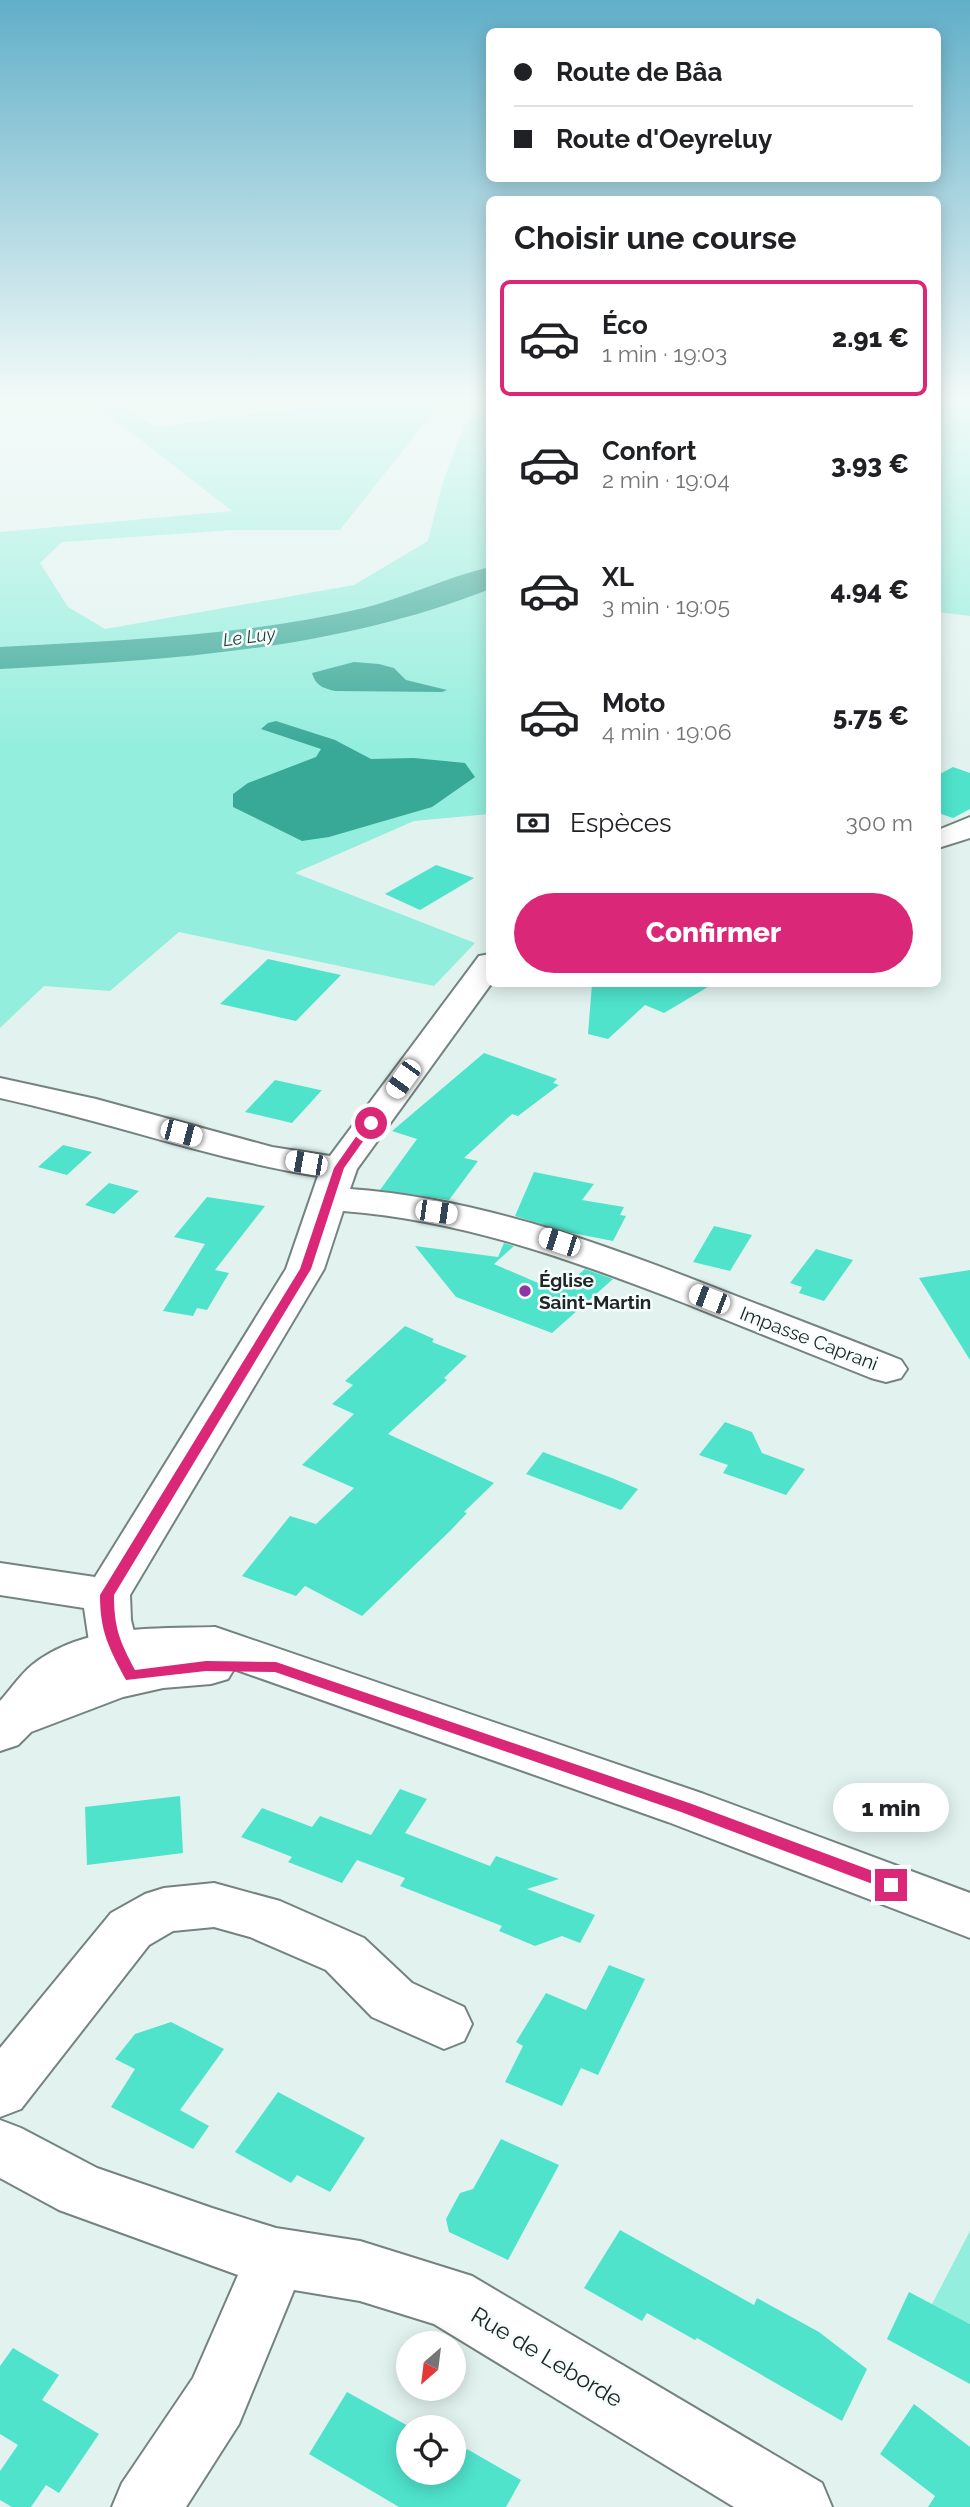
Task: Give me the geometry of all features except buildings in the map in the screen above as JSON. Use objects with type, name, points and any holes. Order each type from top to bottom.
[{"type":"street","points":[[941,838],[970,826]]},
{"type":"street","points":[[122,1662],[107,1620],[107,1595],[305,1269],[334,1183],[486,969]]},
{"type":"street","name":"Impasse Caprani","points":[[0,1088],[84,1105],[269,1157],[334,1183],[511,1227],[583,1249],[886,1369]]},
{"type":"street","points":[[0,1579],[107,1595]]},
{"type":"street","points":[[6,1727],[74,1695],[122,1662],[276,1667],[686,1808],[970,1916]]},
{"type":"street","points":[[0,2091],[130,1929],[164,1910],[214,1905],[261,1917],[345,1954],[392,2000],[444,2024]]},
{"type":"street","name":"Rue de Leborde","points":[[0,2147],[80,2190],[276,2258],[360,2272],[450,2298],[798,2507]]},
{"type":"street","points":[[146,2507],[216,2401],[276,2258]]},
{"type":"shaded area","points":[[177,516],[351,516],[340,530],[233,530],[62,542],[40,563],[68,607],[105,629],[354,585],[428,541],[434,516],[486,516],[486,814],[414,821],[295,873],[475,943],[434,986],[179,932],[110,991],[44,986],[0,1028],[0,532]]},
{"type":"shaded area","points":[[941,516],[970,516],[970,616],[941,612]]},
{"type":"shaded area","points":[[354,662],[394,668],[406,680],[447,690],[335,691],[321,686],[312,673]]},
{"type":"shaded area","points":[[276,721],[335,740],[371,759],[414,758],[465,763],[475,777],[432,807],[329,837],[302,841],[233,807],[233,794],[248,783],[316,757],[321,749],[261,729]]},
{"type":"shaded area","points":[[970,2231],[970,2324],[932,2304]]},
{"type":"waterway","name":"Le Luy","points":[[0,658],[187,646],[311,630],[372,617],[432,599],[486,579]]},
{"type":"place","name":"Église Saint-Martin","points":[[525,1291]]},
{"type":"route","points":[[371,1123],[339,1168],[305,1269],[107,1595],[107,1620],[114,1648],[131,1676],[206,1666],[276,1667],[686,1808],[891,1885]]}]
